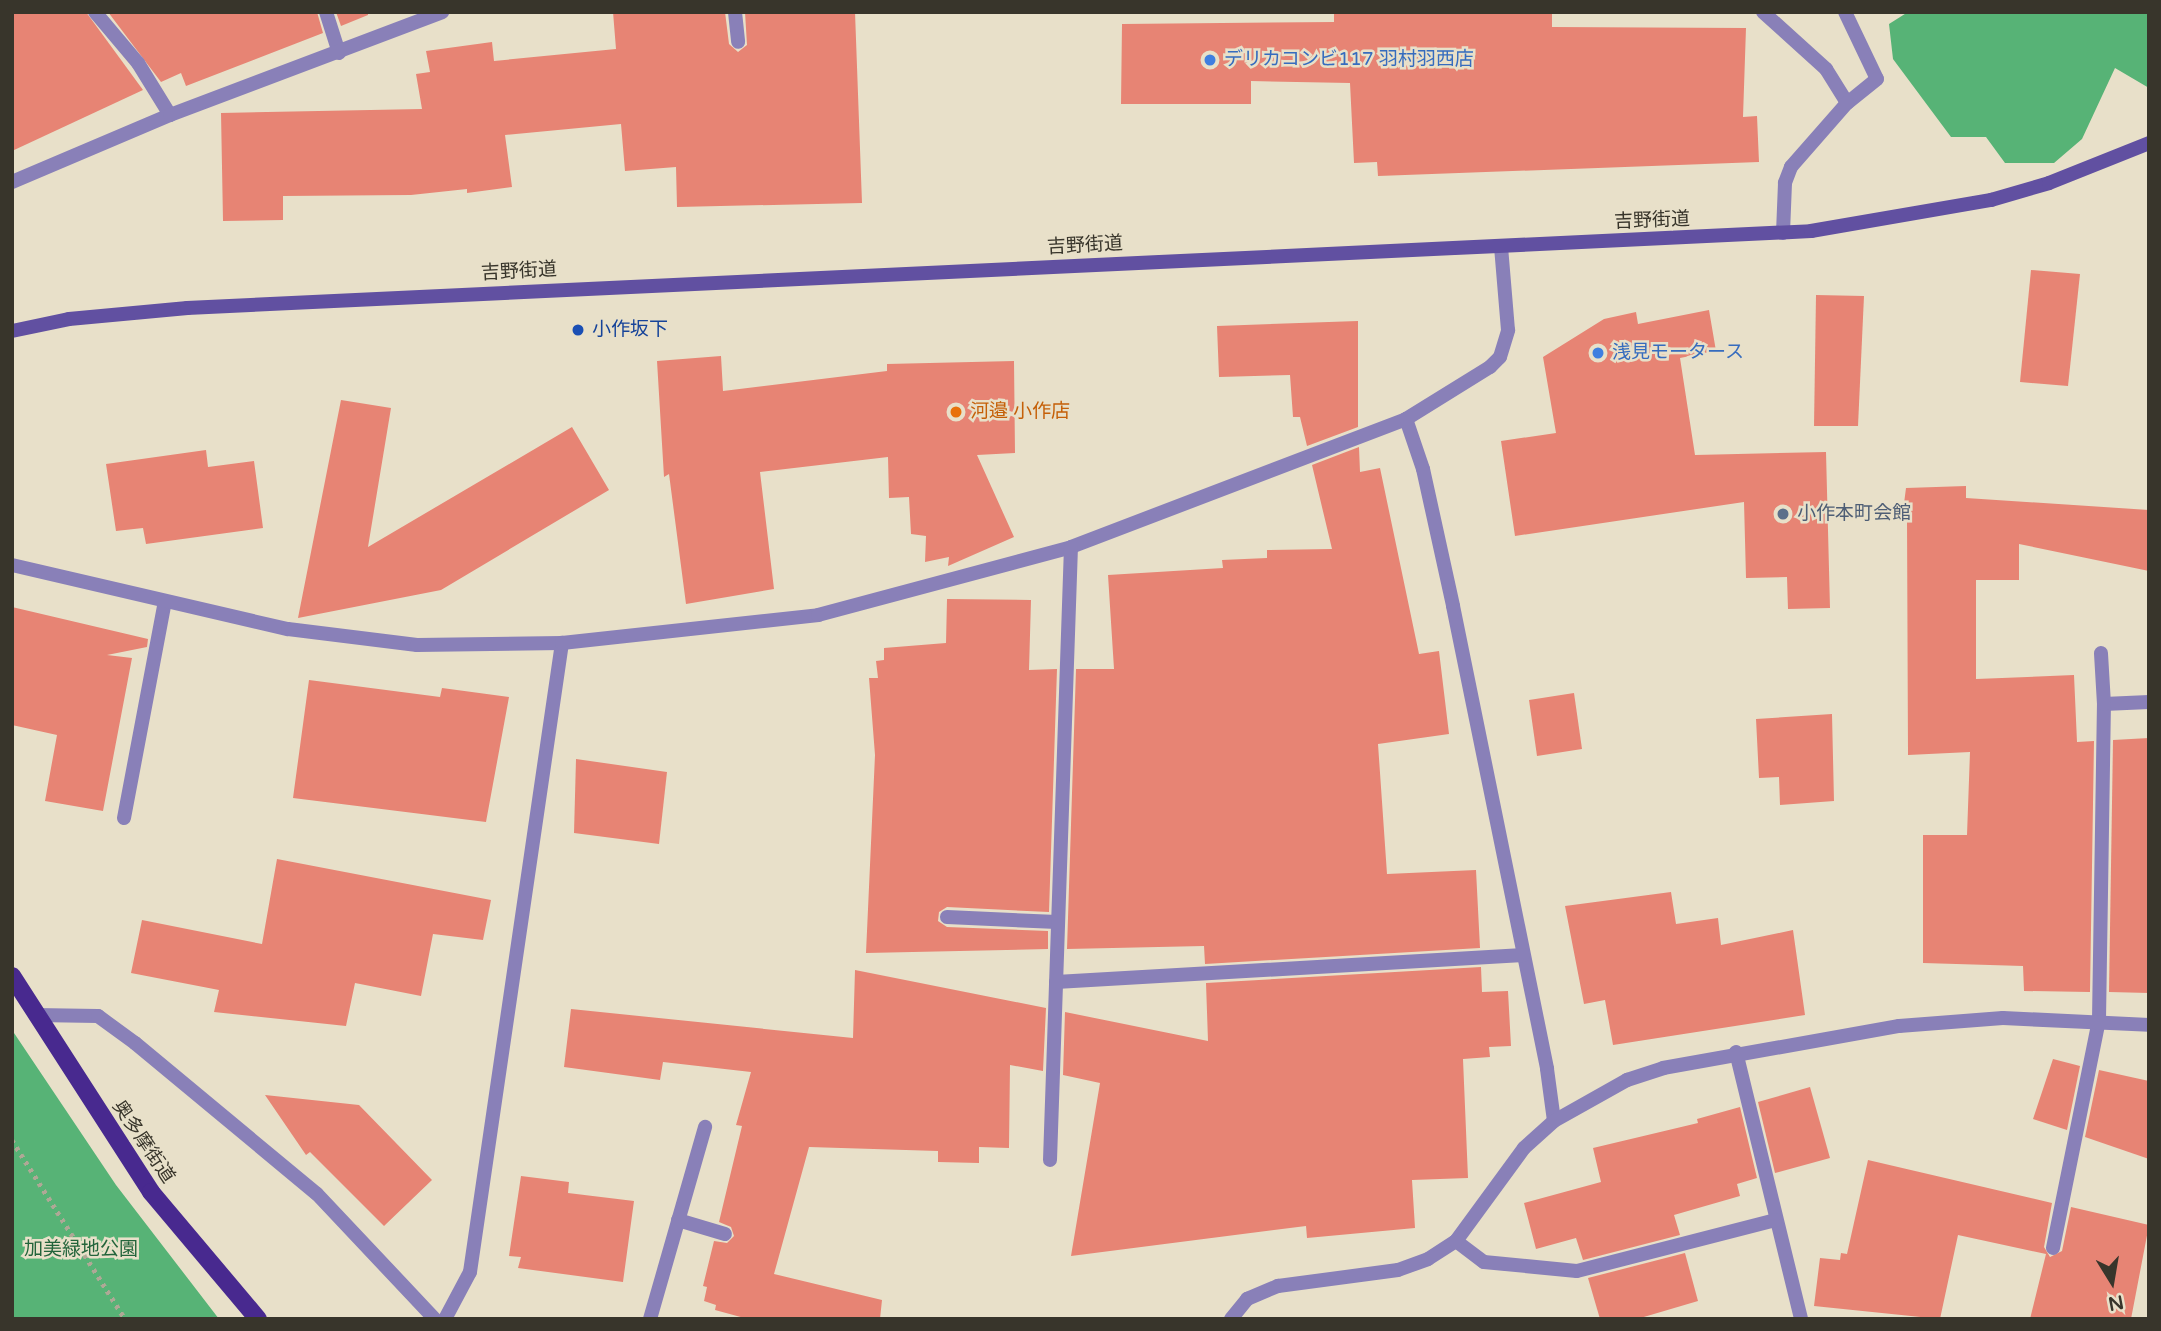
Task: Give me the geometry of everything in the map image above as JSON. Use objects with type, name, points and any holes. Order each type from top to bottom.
[{"type":"main road","name":"吉野街道","points":[[12,331],[69,319],[187,308],[1783,233],[1853,227],[1980,202],[2049,183],[2149,143]]},
{"type":"main road","name":"奥多摩街道","points":[[12,976],[151,1192],[258,1319]]},
{"type":"street","points":[[95,12],[138,63],[170,115]]},
{"type":"street","points":[[326,12],[339,53]]},
{"type":"street","points":[[12,182],[170,115],[442,12]]},
{"type":"street","points":[[735,12],[737,42]]},
{"type":"street","points":[[1763,12],[1826,69],[1847,103]]},
{"type":"street","points":[[1783,233],[1785,183],[1791,167],[1847,103],[1877,79],[1844,12]]},
{"type":"street","points":[[12,565],[288,629],[417,645],[562,643],[818,615],[1071,547],[1406,419],[1490,367],[1500,357],[1508,330],[1501,246]]},
{"type":"street","points":[[1406,419],[1423,469],[1454,607],[1553,1121]]},
{"type":"street","points":[[1050,1160],[1071,547]]},
{"type":"street","points":[[124,818],[165,602]]},
{"type":"street","points":[[445,1319],[470,1272],[562,643]]},
{"type":"street","points":[[2053,1248],[2099,1020],[2104,704],[2101,653]]},
{"type":"street","points":[[2104,704],[2149,702]]},
{"type":"street","points":[[947,916],[1057,922]]},
{"type":"street","points":[[1056,982],[1523,955]]},
{"type":"street","points":[[35,1015],[98,1016],[135,1043],[317,1194],[435,1319]]},
{"type":"street","points":[[1231,1319],[1247,1299],[1278,1286],[1398,1270],[1428,1259],[1456,1241],[1524,1148],[1553,1121],[1627,1080],[1736,1052],[1899,1026],[2003,1018],[2099,1020],[2149,1025]]},
{"type":"street","points":[[1736,1052],[1801,1319]]},
{"type":"street","points":[[650,1319],[705,1127]]},
{"type":"street","points":[[678,1220],[724,1234]]},
{"type":"street","points":[[1456,1241],[1484,1262],[1577,1271],[1776,1220]]},
{"type":"path","points":[[12,1140],[125,1319]]},
{"type":"green space","points":[[1908,12],[2149,12],[2149,88],[2115,68],[2082,139],[2054,163],[2005,163],[1986,137],[1951,137],[1893,59],[1889,24]]},
{"type":"green space","name":"加美緑地公園","points":[[12,1030],[116,1185],[219,1319],[12,1319]]},
{"type":"building","points":[[12,12],[86,12],[143,90],[12,151]]},
{"type":"building","points":[[108,12],[317,12],[323,33],[186,86],[181,73],[161,82]]},
{"type":"building","points":[[336,12],[368,12],[368,15],[341,26]]},
{"type":"building","points":[[613,12],[725,12],[729,44],[738,52],[747,45],[745,12],[855,12],[862,203],[677,207],[676,167],[625,171],[621,124],[505,135],[512,187],[467,193],[467,189],[411,195],[283,196],[283,220],[223,221],[221,113],[422,109],[416,74],[430,72],[426,51],[492,42],[494,61],[616,49]]},
{"type":"building","points":[[1334,12],[1552,12],[1552,27],[1746,28],[1743,117],[1757,116],[1759,162],[1378,176],[1377,162],[1354,163],[1350,83],[1251,81],[1251,104],[1121,104],[1122,24],[1334,22]]},
{"type":"building","points":[[2031,270],[2080,274],[2068,386],[2020,382]]},
{"type":"building","points":[[1816,295],[1864,296],[1858,426],[1814,426]]},
{"type":"building","points":[[1709,310],[1716,351],[1680,358],[1695,455],[1826,452],[1830,608],[1788,609],[1787,577],[1746,578],[1744,502],[1515,536],[1501,441],[1556,433],[1543,357],[1604,319],[1636,312],[1638,324]]},
{"type":"building","points":[[1358,321],[1358,427],[1307,446],[1300,417],[1293,417],[1290,375],[1219,377],[1217,326]]},
{"type":"building","points":[[721,356],[723,391],[887,371],[887,364],[1014,361],[1015,453],[977,455],[1014,537],[948,566],[949,557],[925,562],[926,536],[911,534],[909,497],[889,498],[888,457],[760,472],[774,589],[686,604],[669,474],[664,477],[657,361]]},
{"type":"building","points":[[341,400],[391,408],[368,547],[572,427],[609,490],[441,590],[298,618]]},
{"type":"building","points":[[1359,447],[1360,472],[1380,468],[1419,654],[1439,651],[1449,734],[1378,744],[1387,874],[1476,870],[1480,948],[1205,964],[1204,946],[1067,949],[1076,669],[1114,669],[1108,575],[1223,568],[1222,560],[1267,558],[1267,550],[1332,549],[1312,465]]},
{"type":"building","points":[[206,450],[208,467],[254,461],[263,528],[146,544],[143,528],[116,531],[106,464]]},
{"type":"building","points":[[1966,486],[1966,498],[2149,510],[2149,571],[2019,544],[2019,580],[1976,580],[1976,679],[2074,675],[2077,742],[2094,741],[2090,992],[2024,991],[2023,966],[1923,963],[1923,835],[1967,835],[1970,752],[1908,755],[1907,520],[1902,519],[1906,488]]},
{"type":"building","points":[[947,599],[1031,600],[1029,670],[1057,669],[1049,912],[947,907],[939,912],[938,921],[947,927],[1048,931],[1048,949],[866,953],[875,755],[869,678],[878,678],[876,661],[884,660],[884,648],[946,643]]},
{"type":"building","points":[[12,607],[148,639],[147,647],[107,655],[132,658],[103,811],[45,801],[57,735],[12,725]]},
{"type":"building","points":[[309,680],[440,697],[442,688],[509,697],[486,822],[293,798]]},
{"type":"building","points":[[1574,693],[1582,749],[1537,756],[1529,700]]},
{"type":"building","points":[[1832,714],[1834,801],[1780,805],[1779,777],[1759,778],[1756,719]]},
{"type":"building","points":[[2149,738],[2149,993],[2109,992],[2113,740]]},
{"type":"building","points":[[576,759],[667,772],[659,844],[574,833]]},
{"type":"building","points":[[277,859],[491,900],[483,940],[433,934],[421,996],[355,983],[346,1026],[214,1012],[219,990],[131,973],[142,920],[262,944]]},
{"type":"building","points":[[1671,892],[1676,924],[1718,918],[1721,945],[1793,930],[1805,1015],[1613,1045],[1605,1000],[1584,1004],[1565,906]]},
{"type":"building","points":[[1481,967],[1482,992],[1508,991],[1511,1046],[1489,1047],[1490,1057],[1463,1059],[1468,1178],[1412,1180],[1415,1228],[1307,1238],[1306,1226],[1071,1256],[1100,1083],[1063,1075],[1065,1012],[1208,1041],[1206,983]]},
{"type":"building","points":[[855,970],[1046,1008],[1043,1071],[1010,1065],[1009,1148],[979,1147],[979,1163],[938,1162],[938,1151],[809,1147],[774,1274],[882,1300],[880,1319],[748,1319],[715,1310],[716,1305],[704,1301],[707,1287],[703,1286],[714,1241],[727,1243],[734,1236],[731,1227],[719,1222],[742,1126],[736,1125],[751,1072],[663,1062],[660,1080],[564,1067],[571,1009],[853,1038]]},
{"type":"building","points":[[2053,1059],[2080,1066],[2067,1130],[2033,1119]]},
{"type":"building","points":[[2099,1070],[2149,1081],[2149,1159],[2085,1137]]},
{"type":"building","points":[[1810,1087],[1830,1158],[1775,1173],[1758,1102]]},
{"type":"building","points":[[265,1095],[359,1105],[432,1180],[384,1226],[310,1152],[306,1155]]},
{"type":"building","points":[[1740,1107],[1757,1178],[1737,1184],[1740,1196],[1674,1215],[1680,1235],[1583,1260],[1576,1238],[1536,1249],[1524,1203],[1601,1182],[1593,1148],[1698,1123],[1697,1119]]},
{"type":"building","points":[[1868,1160],[2052,1203],[2044,1247],[2050,1257],[2062,1251],[2071,1207],[2149,1225],[2131,1319],[2030,1319],[2046,1254],[1958,1235],[1940,1319],[1814,1306],[1820,1258],[1840,1260],[1841,1253],[1847,1254]]},
{"type":"building","points":[[521,1176],[569,1182],[568,1193],[634,1201],[623,1282],[518,1268],[521,1257],[509,1256]]},
{"type":"building","points":[[1685,1253],[1698,1301],[1637,1319],[1600,1319],[1588,1278]]},
{"type":"place","name":"デリカコンビ117 羽村羽西店","points":[[1210,60]]},
{"type":"place","name":"小作坂下","points":[[578,330]]},
{"type":"place","name":"浅見モータース","points":[[1598,353]]},
{"type":"place","name":"河邉 小作店","points":[[956,412]]},
{"type":"place","name":"小作本町会館","points":[[1783,514]]}]
